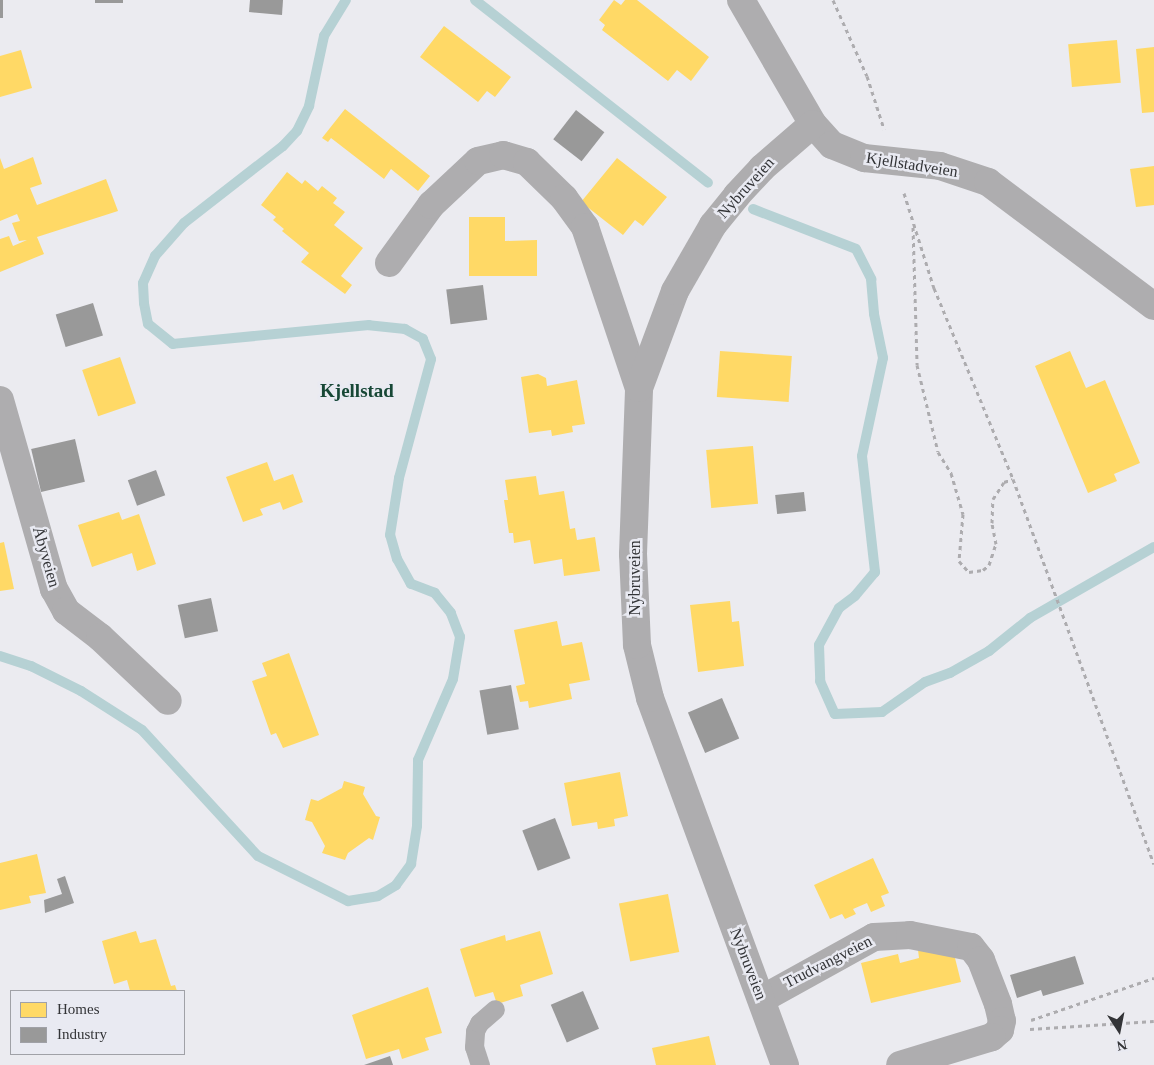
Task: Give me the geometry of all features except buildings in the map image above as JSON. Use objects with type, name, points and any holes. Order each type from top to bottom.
[{"type":"street","name":"Kjellstadveien","points":[[741,0],[814,124],[832,145],[846,153],[864,158],[940,166],[988,182],[1010,196],[1154,306]]},
{"type":"street","name":"Nybruveien","points":[[785,1065],[762,999],[672,767],[637,645],[633,554],[639,388],[674,291],[713,225],[762,168],[814,124]]},
{"type":"street","points":[[390,264],[431,205],[478,161],[503,155],[527,162],[564,198],[585,227],[639,388]]},
{"type":"street","name":"Åbyveien","points":[[0,400],[54,589],[66,612],[100,637],[168,701]]},
{"type":"street","name":"Trudvangveien","points":[[762,999],[874,937],[910,935],[971,947],[981,960],[998,1004],[1002,1021],[1000,1030]]},
{"type":"street","points":[[900,1065],[992,1037],[1000,1030]]},
{"type":"lane","points":[[480,1065],[474,1047],[476,1031],[479,1023],[495,1010]]},
{"type":"path","points":[[833,0],[867,76]]},
{"type":"path","points":[[1013,479],[1004,482],[993,499],[992,522],[996,544],[989,565],[983,570],[969,572],[959,561],[963,514],[951,473],[938,452],[917,365],[912,221],[934,288],[1013,479],[1154,864]]},
{"type":"path","points":[[1000,1030],[1154,978]]},
{"type":"path","points":[[1000,1030],[1154,1021]]},
{"type":"waterway","points":[[0,656],[31,666],[81,691],[142,730],[258,856],[348,901],[378,896],[396,885],[411,864],[417,826],[418,760],[453,679],[460,637],[451,613],[435,593],[411,584],[397,559],[390,535],[399,478],[431,359],[423,339],[405,329],[369,325],[173,344],[148,324],[144,303],[143,283],[155,256],[184,223],[283,146],[297,131],[309,106],[324,36],[346,0]]},
{"type":"waterway","points":[[475,0],[708,183]]},
{"type":"waterway","points":[[753,209],[856,249],[871,279],[874,314],[883,358],[862,456],[875,572],[855,596],[839,608],[819,645],[820,681],[835,714],[882,712],[925,682],[950,673],[989,651],[1030,618],[1154,547]]},
{"type":"district","name":"Kjellstad","points":[[357,391]]}]
